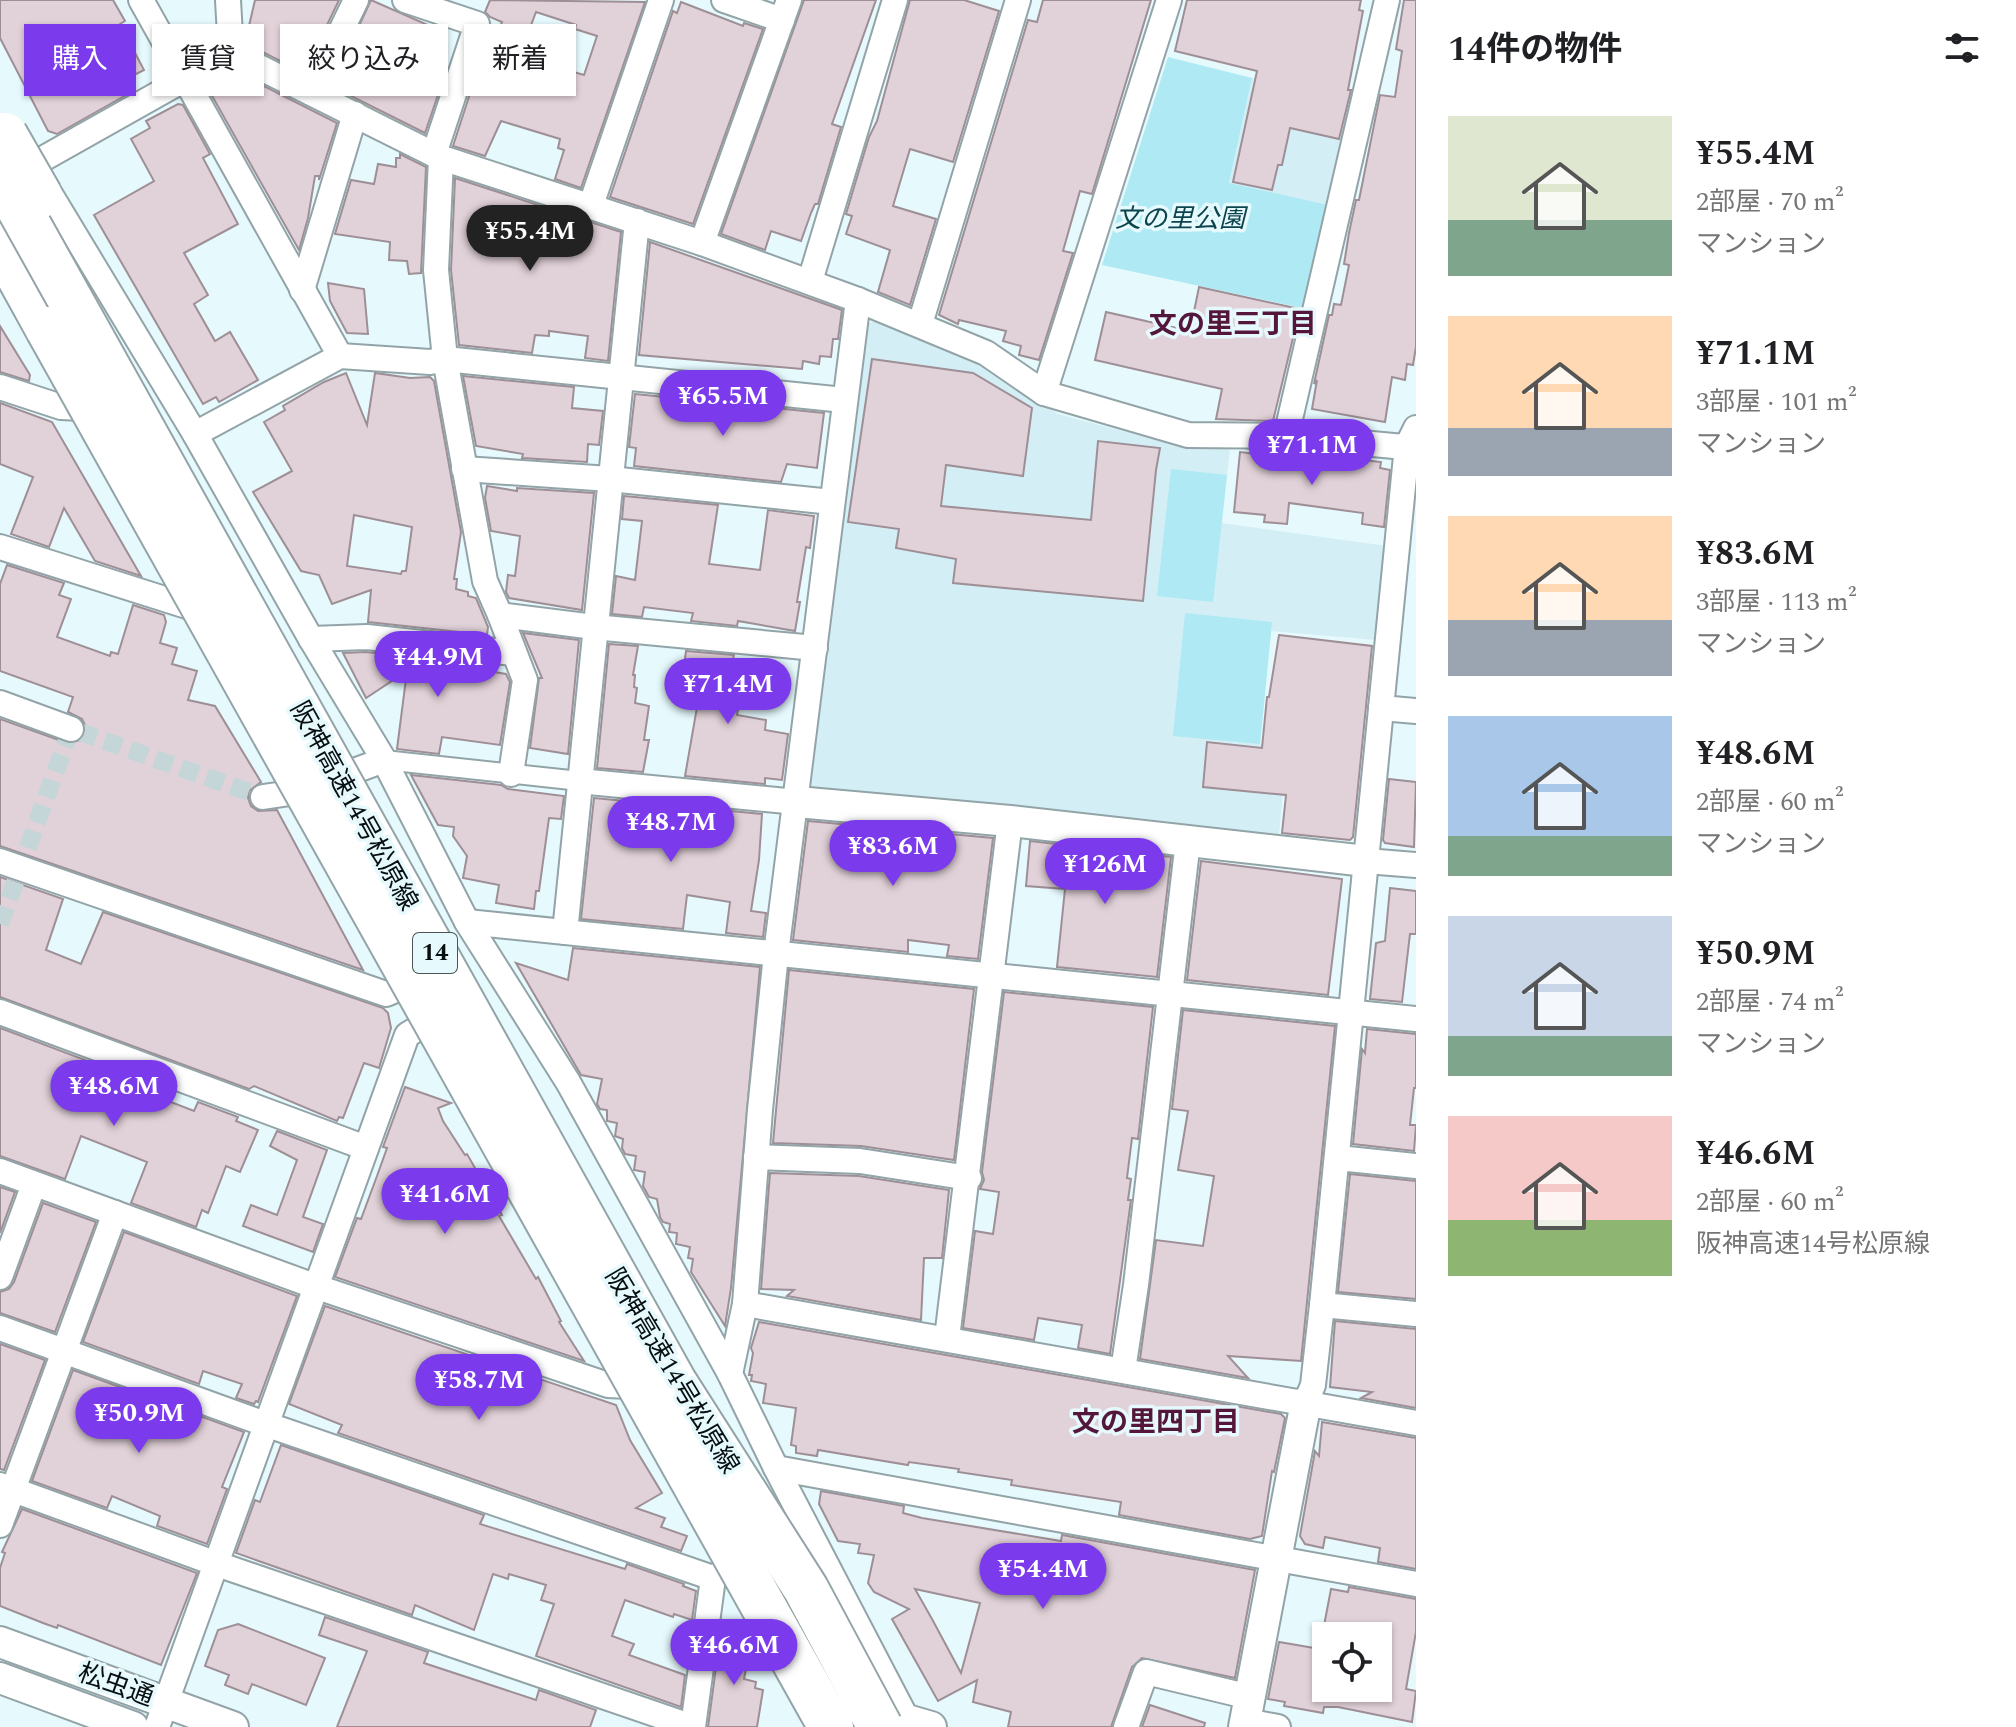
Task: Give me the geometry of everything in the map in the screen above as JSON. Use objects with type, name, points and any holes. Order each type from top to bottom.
[{"type":"highway","points":[[7,142],[241,542],[681,1332],[757,1474],[806,1589],[907,1725]]},
{"type":"highway","name":"阪神高速14号松原線","points":[[0,242],[831,1727]]},
{"type":"street","points":[[141,0],[154,24]]},
{"type":"street","points":[[228,0],[229,24]]},
{"type":"street","points":[[344,24],[356,0]]},
{"type":"street","points":[[405,0],[477,24],[438,156],[436,270],[445,359],[485,581],[525,680],[511,774]]},
{"type":"street","points":[[591,205],[661,0]]},
{"type":"street","points":[[702,243],[785,10],[724,0]]},
{"type":"street","points":[[810,281],[895,0]]},
{"type":"street","points":[[920,324],[1018,0]]},
{"type":"street","points":[[1044,393],[1169,0]]},
{"type":"street","points":[[1286,436],[1387,0]]},
{"type":"street","points":[[152,92],[7,142],[195,434],[311,639],[384,760],[467,922],[568,1082],[730,1374],[907,1725]]},
{"type":"street","points":[[192,96],[340,356]]},
{"type":"street","points":[[317,96],[438,156],[702,243],[920,324],[986,353],[1044,393],[1188,435],[1413,441],[1381,708],[1313,1385],[1306,1402],[1247,1715]]},
{"type":"street","points":[[302,290],[355,114]]},
{"type":"street","points":[[565,932],[584,781],[594,627],[637,221]]},
{"type":"street","points":[[0,265],[628,1386],[717,1539],[722,1572],[811,1727]]},
{"type":"street","points":[[730,1374],[745,1304],[776,954],[858,300]]},
{"type":"street","points":[[195,434],[340,356],[430,362],[445,359],[844,400]]},
{"type":"street","points":[[0,387],[61,407],[81,408]]},
{"type":"street","points":[[464,469],[610,479],[832,502]]},
{"type":"street","points":[[0,547],[193,608]]},
{"type":"street","points":[[500,615],[815,648]]},
{"type":"street","points":[[311,639],[367,637],[514,653]]},
{"type":"street","points":[[0,703],[71,729]]},
{"type":"street","points":[[1381,708],[1416,711]]},
{"type":"street","points":[[263,797],[297,792],[384,760],[1010,821],[1416,865]]},
{"type":"street","points":[[947,1338],[969,1178],[990,974],[1010,821]]},
{"type":"street","points":[[1123,1370],[1136,1285],[1188,841]]},
{"type":"street","points":[[0,861],[386,994],[405,986]]},
{"type":"street","points":[[467,922],[1416,1019]]},
{"type":"street","points":[[0,1012],[366,1148]]},
{"type":"street","points":[[161,1715],[407,1035],[425,1024]]},
{"type":"street","points":[[756,1157],[860,1161],[969,1178]]},
{"type":"street","points":[[1338,1158],[1416,1166]]},
{"type":"street","points":[[0,1171],[317,1287],[608,1385],[628,1386]]},
{"type":"street","points":[[0,1277],[34,1184]]},
{"type":"street","points":[[0,1525],[6,1487],[64,1351],[115,1213]]},
{"type":"street","points":[[745,1304],[1416,1423]]},
{"type":"street","points":[[1322,1305],[1416,1314]]},
{"type":"street","points":[[0,1328],[268,1425],[722,1572]]},
{"type":"street","points":[[717,1539],[771,1459]]},
{"type":"street","points":[[771,1459],[1416,1584]]},
{"type":"street","points":[[6,1487],[217,1564],[693,1727],[722,1572],[771,1459]]},
{"type":"street","name":"松虫通","points":[[0,1642],[161,1715],[233,1727]]},
{"type":"street","points":[[1126,1727],[1146,1672],[1278,1727]]},
{"type":"street","name":"松虫通","points":[[0,1678],[133,1727]]},
{"type":"shaded area","points":[[1252,78],[1354,99],[1328,205],[1229,184]]},
{"type":"shaded area","points":[[881,319],[965,350],[1058,414],[1186,448],[1230,448],[1222,523],[1387,546],[1377,640],[1271,631],[1260,744],[1287,748],[1279,835],[815,791],[806,777],[863,325]]},
{"type":"green space","name":"文の里公園","points":[[1168,57],[1252,78],[1229,183],[1328,205],[1307,309],[1102,265]]},
{"type":"green space","points":[[1171,469],[1227,475],[1213,602],[1157,596]]},
{"type":"green space","points":[[1185,613],[1272,622],[1260,744],[1173,736]]},
{"type":"building","points":[[0,0],[113,0],[125,21],[120,24],[24,24],[24,84],[0,38]]},
{"type":"building","points":[[255,0],[339,0],[327,24],[280,24],[280,61],[264,53],[264,24],[249,24]]},
{"type":"building","points":[[371,0],[426,24],[360,24]]},
{"type":"building","points":[[490,0],[645,2],[581,188],[555,179],[564,150],[558,148],[560,139],[501,121],[485,156],[453,146],[469,96],[576,96],[576,73],[584,75],[597,36],[576,29],[576,24],[536,12],[532,24],[501,24],[485,12]]},
{"type":"building","points":[[804,0],[876,0],[832,124],[841,127],[818,204],[815,204],[801,241],[771,231],[765,250],[721,234]]},
{"type":"building","points":[[910,0],[964,0],[999,11],[953,162],[910,149],[893,206],[936,219],[910,305],[878,292],[890,250],[846,234],[852,216],[846,214],[869,137],[877,121]]},
{"type":"building","points":[[1043,0],[1151,0],[1092,194],[1080,191],[1063,251],[1073,253],[1039,360],[1019,355],[1021,346],[1003,341],[1006,331],[959,320],[958,324],[939,315],[1028,20],[1037,22]]},
{"type":"building","points":[[1187,0],[1361,0],[1359,10],[1363,11],[1348,90],[1351,90],[1339,139],[1290,128],[1282,165],[1278,165],[1272,190],[1233,182],[1257,71],[1175,51]]},
{"type":"building","points":[[1404,0],[1416,0],[1416,347],[1413,365],[1407,364],[1405,380],[1392,377],[1385,422],[1312,409],[1317,380],[1314,384],[1329,315],[1332,315],[1334,304],[1341,305],[1349,265],[1344,264],[1349,233],[1356,200],[1359,200],[1380,95],[1395,97],[1402,51],[1396,49]]},
{"type":"building","points":[[681,2],[743,26],[744,23],[763,29],[693,224],[610,197],[673,11],[677,13]]},
{"type":"building","points":[[136,55],[144,70],[136,74]]},
{"type":"building","points":[[264,86],[337,123],[319,180],[319,176],[315,176],[299,250],[212,96],[264,96]]},
{"type":"building","points":[[30,96],[124,96],[57,134],[48,131]]},
{"type":"building","points":[[351,96],[438,96],[425,133]]},
{"type":"building","points":[[178,104],[183,105],[210,154],[203,158],[238,224],[184,253],[208,295],[194,304],[215,341],[230,332],[258,380],[219,402],[216,397],[203,404],[94,215],[154,181],[131,139],[150,128],[146,121]]},
{"type":"building","points":[[400,154],[426,167],[421,273],[409,274],[407,261],[389,260],[390,242],[335,234],[351,180],[374,184],[378,164],[396,167],[396,158],[400,158]]},
{"type":"building","points":[[455,178],[621,232],[608,361],[585,358],[588,336],[549,331],[549,336],[535,335],[532,353],[459,345],[451,270]]},
{"type":"building","points":[[650,242],[842,310],[838,339],[833,339],[831,357],[820,356],[819,364],[803,361],[802,369],[639,355]]},
{"type":"building","points":[[328,283],[364,289],[368,334],[347,333],[330,301]]},
{"type":"building","points":[[1199,287],[1300,309],[1273,421],[1216,419],[1222,389],[1095,360],[1106,312],[1190,331]]},
{"type":"building","points":[[0,326],[30,375],[29,381],[0,372]]},
{"type":"building","points":[[872,359],[973,373],[1032,408],[1023,476],[946,465],[941,506],[1091,520],[1098,441],[1160,448],[1143,601],[953,583],[956,559],[896,548],[899,529],[848,522]]},
{"type":"building","points":[[346,373],[367,425],[375,373],[410,378],[430,377],[434,381],[461,532],[454,579],[457,579],[456,589],[476,598],[488,627],[487,635],[368,622],[371,590],[332,604],[319,575],[301,571],[253,492],[292,471],[264,422],[285,410],[283,406]],"holes":[[[354,515],[412,527],[406,571],[401,574],[347,566]]]},
{"type":"building","points":[[463,376],[574,387],[572,408],[603,411],[599,445],[588,444],[587,462],[522,458],[523,454],[476,446]]},
{"type":"building","points":[[635,394],[824,413],[817,468],[787,464],[781,482],[634,466],[636,448],[629,447]]},
{"type":"building","points":[[0,403],[52,422],[141,576],[95,561],[64,508],[49,547],[11,534],[33,477],[0,464]]},
{"type":"building","points":[[1240,452],[1264,455],[1263,462],[1303,469],[1305,453],[1381,462],[1380,468],[1390,470],[1384,527],[1362,524],[1363,513],[1289,503],[1287,524],[1264,522],[1265,515],[1234,512]]},
{"type":"building","points":[[487,486],[517,491],[517,488],[594,493],[582,610],[509,598],[506,592],[508,575],[515,576],[520,536],[491,531],[485,498]]},
{"type":"building","points":[[624,496],[718,505],[709,564],[760,570],[768,510],[814,516],[810,548],[806,547],[795,631],[738,621],[737,626],[691,621],[693,613],[644,607],[642,617],[612,614],[616,576],[635,580],[642,521],[622,519]]},
{"type":"building","points":[[7,565],[64,583],[59,595],[71,599],[57,637],[110,656],[111,652],[118,654],[133,605],[164,615],[166,622],[160,643],[177,648],[172,664],[197,671],[188,700],[215,706],[261,782],[249,791],[251,806],[258,811],[277,810],[363,970],[0,846],[0,719],[67,743],[81,740],[86,727],[82,719],[68,712],[73,697],[0,671],[0,584]]},
{"type":"building","points":[[523,633],[579,640],[568,754],[530,748],[539,678],[542,678]]},
{"type":"building","points":[[1279,635],[1372,646],[1353,837],[1350,840],[1282,833],[1286,795],[1203,787],[1207,742],[1262,748],[1267,697]]},
{"type":"building","points":[[609,644],[638,646],[633,675],[634,687],[637,688],[635,703],[649,706],[644,740],[649,740],[643,772],[597,768]]},
{"type":"building","points":[[686,651],[734,655],[733,659],[746,661],[737,715],[766,720],[765,730],[788,734],[782,780],[765,778],[765,784],[685,776],[700,690],[681,687]]},
{"type":"building","points":[[366,652],[483,665],[482,670],[506,674],[510,682],[500,745],[442,737],[439,754],[397,749],[407,671],[366,698],[343,653]]},
{"type":"building","points":[[411,775],[564,796],[561,819],[549,818],[534,909],[496,903],[499,885],[463,878],[467,856],[453,836],[454,827],[438,825]]},
{"type":"building","points":[[1389,779],[1416,782],[1414,847],[1385,843],[1383,840]]},
{"type":"building","points":[[594,798],[762,814],[751,911],[766,913],[763,937],[726,933],[730,902],[687,895],[683,929],[581,919]]},
{"type":"building","points":[[808,821],[993,838],[978,959],[947,956],[949,945],[908,940],[908,952],[793,940]]},
{"type":"building","points":[[1030,841],[1171,857],[1157,977],[1057,967],[1065,889],[1026,886]]},
{"type":"building","points":[[1201,861],[1342,879],[1328,995],[1187,980]]},
{"type":"building","points":[[0,877],[63,899],[46,950],[81,964],[103,912],[383,1008],[388,1013],[391,1028],[379,1068],[364,1063],[343,1118],[339,1117],[337,1121],[254,1086],[249,1089],[0,997]]},
{"type":"building","points":[[1390,888],[1416,891],[1416,934],[1410,934],[1402,1002],[1370,999],[1376,943],[1385,941]]},
{"type":"building","points":[[573,948],[760,967],[725,1326],[691,1272],[693,1259],[688,1258],[690,1247],[676,1244],[677,1233],[669,1232],[670,1224],[660,1217],[657,1199],[649,1197],[643,1186],[645,1172],[634,1170],[636,1156],[625,1154],[623,1139],[615,1136],[617,1123],[607,1121],[607,1110],[600,1109],[597,1104],[602,1079],[581,1075],[516,963],[568,980]]},
{"type":"building","points":[[789,970],[974,989],[954,1160],[861,1146],[773,1143]]},
{"type":"building","points":[[1004,992],[1153,1007],[1138,1139],[1132,1138],[1127,1178],[1131,1179],[1128,1200],[1131,1200],[1110,1354],[1078,1348],[1082,1325],[1038,1318],[1034,1340],[963,1328],[975,1231],[993,1234],[999,1192],[980,1189],[984,1180],[982,1172]]},
{"type":"building","points":[[1183,1010],[1335,1026],[1301,1361],[1228,1356],[1248,1378],[1140,1359],[1156,1240],[1203,1246],[1214,1176],[1178,1170],[1188,1111],[1172,1109]]},
{"type":"building","points":[[0,1028],[109,1069],[106,1077],[194,1111],[198,1102],[238,1117],[236,1121],[258,1130],[240,1172],[226,1166],[208,1213],[202,1210],[196,1227],[131,1203],[147,1162],[81,1136],[65,1179],[0,1156]]},
{"type":"building","points":[[1367,1029],[1416,1034],[1416,1088],[1410,1125],[1416,1125],[1414,1151],[1353,1144],[1362,1049],[1365,1053]]},
{"type":"building","points":[[405,1087],[451,1103],[438,1108],[443,1121],[467,1154],[502,1215],[499,1216],[536,1279],[538,1277],[559,1322],[584,1361],[335,1277],[377,1176],[387,1148],[383,1147]]},
{"type":"building","points":[[277,1131],[327,1150],[303,1217],[323,1224],[313,1252],[243,1226],[251,1205],[277,1215],[297,1160],[270,1146]]},
{"type":"building","points":[[770,1173],[859,1176],[949,1190],[942,1258],[924,1258],[921,1320],[787,1296],[794,1290],[761,1289]]},
{"type":"building","points":[[1350,1174],[1416,1181],[1416,1299],[1338,1292]]},
{"type":"building","points":[[0,1187],[15,1192],[0,1233]]},
{"type":"building","points":[[43,1203],[96,1222],[55,1332],[0,1313],[0,1292],[9,1289],[14,1282]]},
{"type":"building","points":[[124,1232],[297,1296],[258,1402],[254,1404],[236,1398],[242,1384],[203,1371],[199,1384],[83,1342]]},
{"type":"building","points":[[325,1306],[616,1405],[630,1440],[662,1493],[636,1508],[665,1518],[661,1527],[687,1536],[681,1551],[338,1433],[342,1425],[289,1404]]},
{"type":"building","points":[[1335,1321],[1416,1329],[1416,1408],[1361,1398],[1372,1392],[1330,1387]]},
{"type":"building","points":[[759,1322],[1281,1414],[1285,1418],[1272,1471],[1262,1536],[1250,1539],[1119,1515],[1121,1502],[1011,1485],[1012,1480],[958,1472],[959,1469],[909,1462],[908,1465],[818,1450],[817,1456],[796,1453],[796,1446],[791,1445],[796,1408],[763,1403],[766,1384],[751,1381],[752,1375],[749,1375],[751,1348]]},
{"type":"building","points":[[0,1344],[45,1360],[4,1470],[0,1469]]},
{"type":"building","points":[[73,1370],[244,1432],[222,1487],[227,1489],[207,1544],[157,1526],[160,1516],[112,1496],[107,1508],[32,1481]]},
{"type":"building","points":[[1322,1422],[1416,1438],[1416,1569],[1378,1562],[1380,1548],[1325,1537],[1323,1548],[1305,1544],[1300,1536],[1315,1451],[1319,1456]]},
{"type":"building","points":[[281,1445],[484,1515],[480,1524],[625,1569],[627,1564],[696,1591],[692,1620],[674,1614],[673,1617],[625,1600],[612,1636],[634,1644],[629,1655],[685,1675],[681,1707],[536,1656],[554,1604],[541,1600],[546,1585],[509,1574],[508,1579],[493,1574],[474,1630],[415,1605],[412,1615],[236,1553],[255,1500],[260,1502]]},
{"type":"building","points":[[821,1491],[904,1506],[903,1513],[922,1518],[1061,1541],[1062,1535],[1255,1570],[1235,1678],[1142,1658],[1132,1667],[1111,1727],[1008,1727],[1011,1712],[973,1702],[977,1680],[938,1701],[892,1619],[909,1609],[874,1592],[868,1583],[874,1555],[858,1553],[860,1544],[838,1541],[819,1504]],"holes":[[[915,1589],[980,1603],[961,1673]]]},
{"type":"building","points":[[22,1509],[197,1573],[161,1665],[0,1606],[0,1568],[5,1553],[2,1552]]},
{"type":"building","points":[[1349,1587],[1416,1599],[1416,1632],[1406,1689],[1416,1691],[1412,1722],[1338,1707],[1324,1707],[1323,1713],[1284,1706],[1285,1702],[1268,1699],[1279,1642],[1312,1648],[1312,1702],[1392,1702],[1392,1622],[1325,1622],[1331,1589],[1348,1592]]},
{"type":"building","points":[[325,1617],[428,1652],[424,1663],[536,1700],[539,1690],[596,1710],[590,1727],[337,1727],[367,1651],[319,1635]]},
{"type":"building","points":[[238,1624],[325,1658],[306,1705],[252,1684],[248,1694],[225,1685],[229,1675],[205,1666],[218,1630]]},
{"type":"building","points":[[721,1630],[736,1632],[748,1658],[744,1679],[756,1682],[755,1688],[763,1690],[757,1727],[708,1727]]},
{"type":"building","points":[[1150,1705],[1205,1723],[1204,1727],[1142,1727]]},
{"type":"tunnel","points":[[0,924],[71,729],[263,797]]},
{"type":"district","name":"文の里三丁目","points":[[1233,324]]},
{"type":"district","name":"文の里四丁目","points":[[1156,1422]]}]
